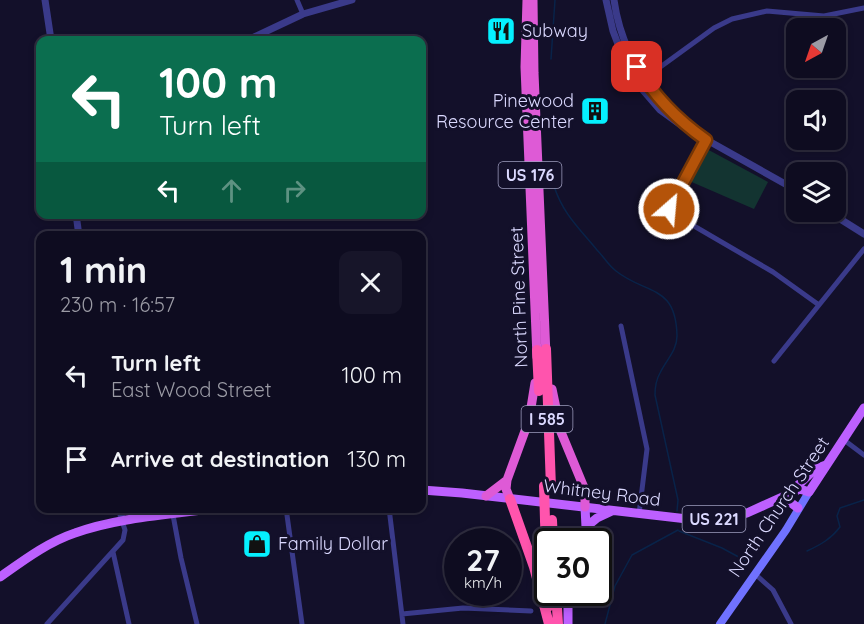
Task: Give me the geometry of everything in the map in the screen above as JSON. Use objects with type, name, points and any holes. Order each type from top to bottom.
[{"type":"highway","name":"North Pine Street","points":[[527,0],[525,67],[549,520],[549,624]]},
{"type":"highway","name":"North Pine Street","points":[[533,0],[541,350]]},
{"type":"highway","points":[[541,350],[529,420],[507,480],[506,489],[534,567],[549,624]]},
{"type":"highway","points":[[541,350],[566,447],[585,490],[585,507]]},
{"type":"highway","points":[[486,496],[507,480]]},
{"type":"highway","name":"North Pine Street","points":[[549,520],[550,528]]},
{"type":"highway","points":[[557,606],[558,624]]},
{"type":"main road","name":"North Church Street","points":[[720,624],[864,408]]},
{"type":"main road","points":[[798,508],[784,497],[815,469],[826,465]]},
{"type":"main road","name":"Whitney Road","points":[[426,490],[680,519],[713,520],[747,513],[800,489],[809,492]]},
{"type":"main road","points":[[585,507],[586,527]]},
{"type":"main road","points":[[586,527],[597,518],[613,511]]},
{"type":"main road","points":[[0,577],[36,552],[75,533],[122,521],[185,513]]},
{"type":"main road","points":[[568,606],[568,624]]},
{"type":"street","points":[[45,0],[50,36]]},
{"type":"street","points":[[297,0],[303,14]]},
{"type":"street","points":[[256,36],[303,14],[351,0]]},
{"type":"street","points":[[606,0],[616,41],[624,60],[641,81],[692,130],[706,140],[786,184]]},
{"type":"street","points":[[614,0],[617,18],[641,81]]},
{"type":"street","points":[[641,81],[714,28],[732,19],[776,11],[802,15],[826,15],[864,8]]},
{"type":"street","points":[[706,140],[670,207],[670,212],[767,269],[819,305]]},
{"type":"street","points":[[846,218],[860,228],[864,234]]},
{"type":"street","points":[[845,222],[864,234]]},
{"type":"street","points":[[774,361],[864,249]]},
{"type":"street","points":[[621,326],[646,445],[639,514]]},
{"type":"street","points":[[844,440],[864,455]]},
{"type":"street","points":[[47,624],[53,621],[123,540],[125,530],[121,513]]},
{"type":"street","points":[[286,513],[302,624]]},
{"type":"street","points":[[390,513],[403,624]]},
{"type":"street","points":[[173,515],[197,624]]},
{"type":"street","points":[[113,552],[129,624]]},
{"type":"street","points":[[755,574],[774,590],[791,624]]},
{"type":"street","points":[[402,614],[463,608],[531,611]]},
{"type":"green space","points":[[705,148],[768,182],[754,209],[687,180]]},
{"type":"waterway","points":[[551,59],[555,0]]},
{"type":"waterway","points":[[554,186],[567,213],[611,266],[627,279],[657,293],[671,307],[675,319],[677,341],[662,368],[655,395],[678,500],[677,511]]},
{"type":"waterway","points":[[807,551],[825,541],[840,527],[837,516],[840,508],[864,500]]},
{"type":"waterway","points":[[605,624],[615,586],[632,555],[678,530]]},
{"type":"waterway","points":[[679,531],[722,548],[746,561]]},
{"type":"place","name":"Subway","points":[[501,31]]},
{"type":"place","name":"Pinewood Resource Center","points":[[595,111]]},
{"type":"place","name":"Family Dollar","points":[[257,544]]},
{"type":"route","points":[[637,67],[648,85],[665,104],[706,140],[669,209]]}]
